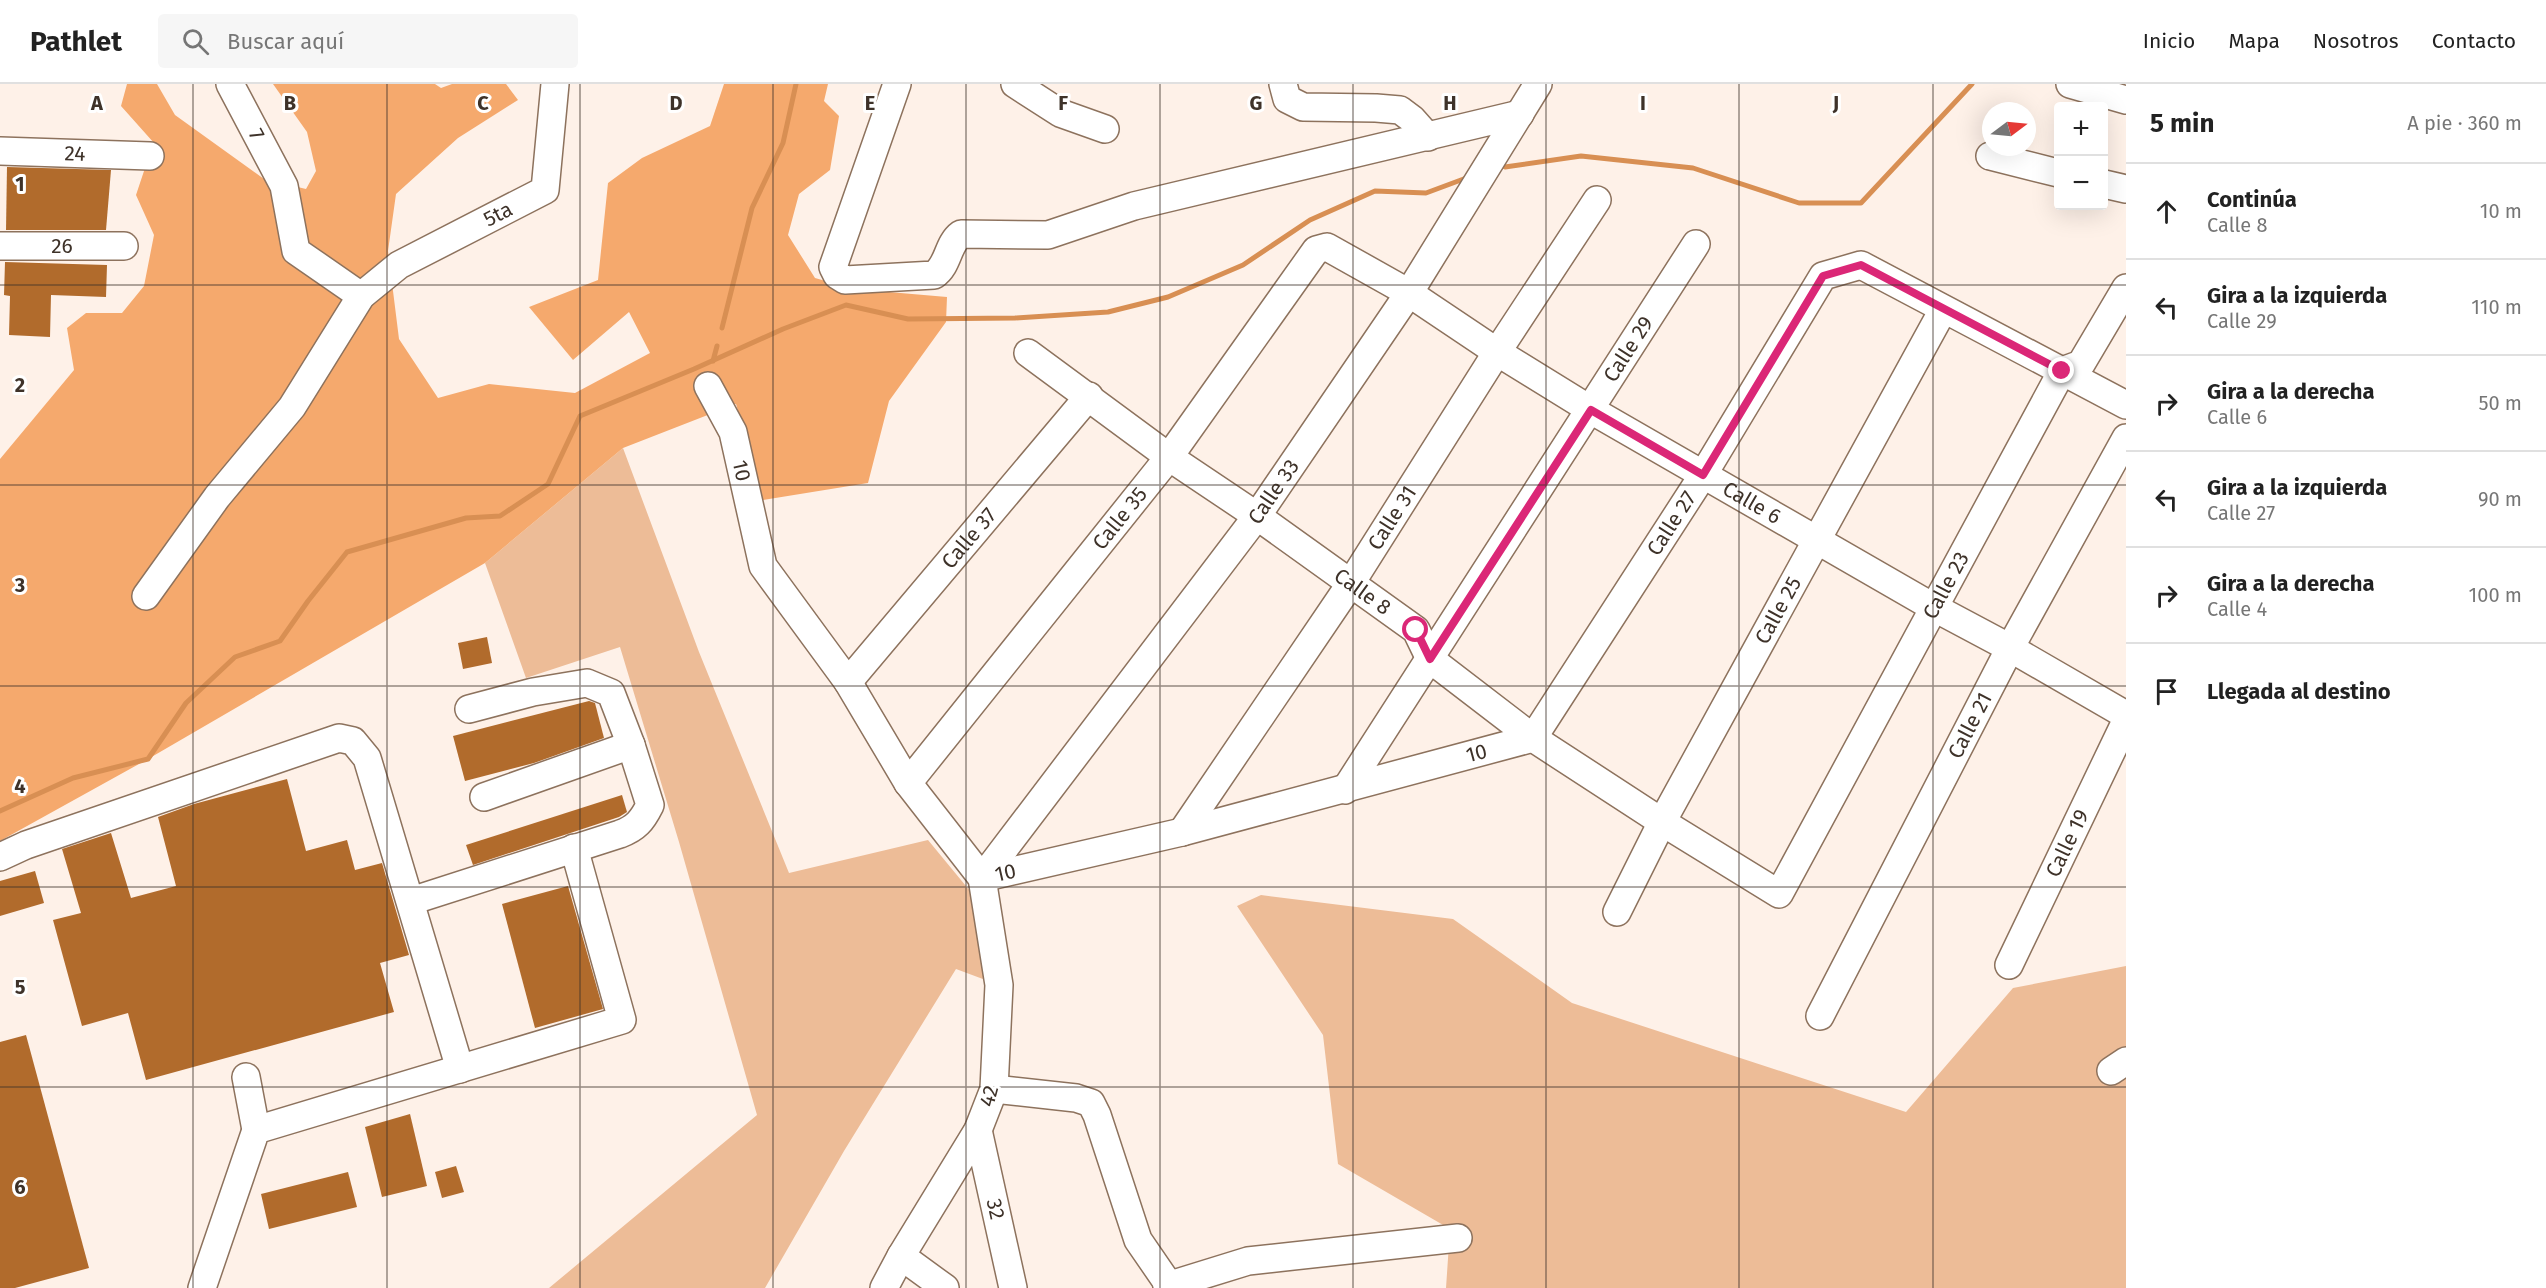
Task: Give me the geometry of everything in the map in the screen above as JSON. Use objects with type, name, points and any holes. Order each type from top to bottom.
[{"type":"street","name":"7","points":[[230,84],[284,186],[296,251],[361,296]]},
{"type":"street","name":"5ta","points":[[361,296],[399,265],[545,190],[555,84]]},
{"type":"street","points":[[897,84],[833,267],[837,274],[845,280],[934,275],[942,270],[954,238],[961,234],[1048,235],[1134,206],[1520,114]]},
{"type":"street","points":[[1015,84],[1060,113],[1105,129]]},
{"type":"street","points":[[1283,84],[1287,99],[1303,107],[1400,110],[1412,118],[1428,137]]},
{"type":"street","name":"Calle 33","points":[[982,878],[1257,516],[1409,293],[1538,84]]},
{"type":"street","points":[[2070,84],[2126,100]]},
{"type":"street","name":"24","points":[[0,151],[150,156]]},
{"type":"street","points":[[1990,156],[2054,172]]},
{"type":"street","points":[[2108,185],[2126,189]]},
{"type":"street","name":"Calle 31","points":[[1182,832],[1351,583],[1497,352],[1598,200]]},
{"type":"street","name":"Calle 29","points":[[1345,790],[1696,244]]},
{"type":"street","name":"26","points":[[0,246],[124,246]]},
{"type":"street","name":"Calle 6","points":[[1321,247],[1327,247],[1409,293],[1497,352],[1591,410],[2126,715]]},
{"type":"street","name":"Calle 35","points":[[908,783],[1169,457],[1316,250],[1321,247]]},
{"type":"street","name":"Calle 27","points":[[1533,738],[1703,475],[1823,276],[1861,265],[1943,310]]},
{"type":"street","name":"Calle 23","points":[[1779,894],[2062,371],[2081,364],[2126,288]]},
{"type":"street","points":[[146,596],[217,497],[292,407],[361,296]]},
{"type":"street","points":[[1943,310],[2126,405]]},
{"type":"street","name":"Calle 25","points":[[1617,912],[1662,822],[1943,310]]},
{"type":"street","name":"Calle 8","points":[[1029,353],[1169,457],[1257,516],[1416,630],[1430,659],[1533,738],[1662,822],[1779,894]]},
{"type":"street","name":"10","points":[[708,386],[733,432],[763,566],[848,682],[908,783],[982,878],[1182,832],[1533,738]]},
{"type":"street","name":"Calle 37","points":[[848,682],[1089,396]]},
{"type":"street","name":"Calle 21","points":[[1820,1016],[2010,648],[2126,438]]},
{"type":"street","points":[[411,901],[634,828],[644,817],[650,805],[611,693],[586,682],[533,692],[469,709]]},
{"type":"street","name":"Calle 19","points":[[2009,964],[2126,721]]},
{"type":"street","points":[[0,857],[37,841],[339,738],[353,741],[367,758],[460,1069]]},
{"type":"street","points":[[484,797],[631,745]]},
{"type":"street","points":[[256,1130],[622,1020],[574,848]]},
{"type":"street","name":"42","points":[[884,1288],[901,1256],[978,1131],[994,1089],[999,985],[982,878]]},
{"type":"street","points":[[202,1288],[256,1130],[246,1077]]},
{"type":"street","points":[[994,1089],[1076,1098],[1091,1103],[1138,1240],[1169,1287],[1248,1261],[1458,1238]]},
{"type":"street","name":"32","points":[[978,1131],[1013,1288]]},
{"type":"street","points":[[901,1256],[945,1288]]},
{"type":"shaded area","points":[[127,84],[157,84],[175,115],[264,179],[306,189],[316,171],[307,132],[273,84],[435,84],[441,88],[452,84],[506,84],[518,100],[458,138],[396,194],[388,251],[399,339],[438,398],[489,384],[575,393],[650,353],[629,312],[573,360],[529,307],[598,280],[608,183],[642,158],[710,126],[724,84],[828,84],[824,101],[839,116],[830,170],[799,194],[788,235],[815,278],[854,289],[947,297],[946,322],[889,401],[868,483],[763,500],[736,404],[623,448],[485,563],[148,759],[0,841],[0,459],[74,370],[67,328],[86,313],[122,313],[144,286],[154,235],[136,195],[146,165],[159,159],[154,143],[121,106]]},
{"type":"shaded area","points":[[623,448],[699,652],[789,873],[928,840],[1003,931],[999,985],[956,969],[844,1151],[765,1288],[549,1288],[757,1115],[679,842],[620,647],[526,678],[485,563]]},
{"type":"shaded area","points":[[1261,895],[1453,919],[1572,1003],[1906,1112],[2013,988],[2126,966],[2126,1288],[1446,1288],[1450,1229],[1338,1164],[1323,1035],[1237,906]]},
{"type":"building","points":[[7,167],[111,170],[106,230],[6,230]]},
{"type":"building","points":[[5,262],[107,265],[106,297],[51,295],[50,337],[9,335],[10,296],[4,295]]},
{"type":"building","points":[[487,637],[492,663],[463,669],[458,643]]},
{"type":"building","points":[[589,701],[595,703],[604,738],[534,763],[465,781],[453,736]]},
{"type":"building","points":[[287,779],[306,851],[347,840],[355,870],[382,863],[409,955],[380,963],[394,1012],[146,1080],[128,1013],[82,1026],[53,920],[81,913],[62,849],[111,833],[131,898],[176,886],[158,817],[194,804]]},
{"type":"building","points":[[622,795],[627,812],[619,817],[473,865],[466,845]]},
{"type":"building","points":[[35,871],[44,903],[0,916],[0,881]]},
{"type":"building","points":[[568,886],[603,1009],[535,1028],[502,904]]},
{"type":"building","points":[[26,1035],[89,1268],[15,1288],[0,1288],[0,1042]]},
{"type":"building","points":[[410,1114],[427,1186],[382,1197],[365,1127]]},
{"type":"building","points":[[456,1166],[464,1192],[442,1198],[435,1172]]},
{"type":"building","points":[[348,1172],[357,1207],[269,1229],[261,1194]]},
{"type":"waterway","points":[[722,328],[752,208],[783,143],[796,84]]},
{"type":"waterway","points":[[1505,167],[1581,156],[1693,168],[1799,203],[1861,203],[1972,84]]},
{"type":"waterway","points":[[0,811],[73,778],[148,759],[186,703],[235,657],[280,641],[347,552],[466,518],[500,516],[548,484],[580,416],[783,329],[846,305],[908,319],[1015,318],[1108,312],[1168,297],[1243,265],[1310,220],[1375,191],[1426,193],[1469,177]]},
{"type":"waterway","points":[[713,361],[717,346]]},
{"type":"route","points":[[1416,630],[1430,659],[1591,410],[1703,475],[1823,276],[1861,265],[2062,371]]}]
